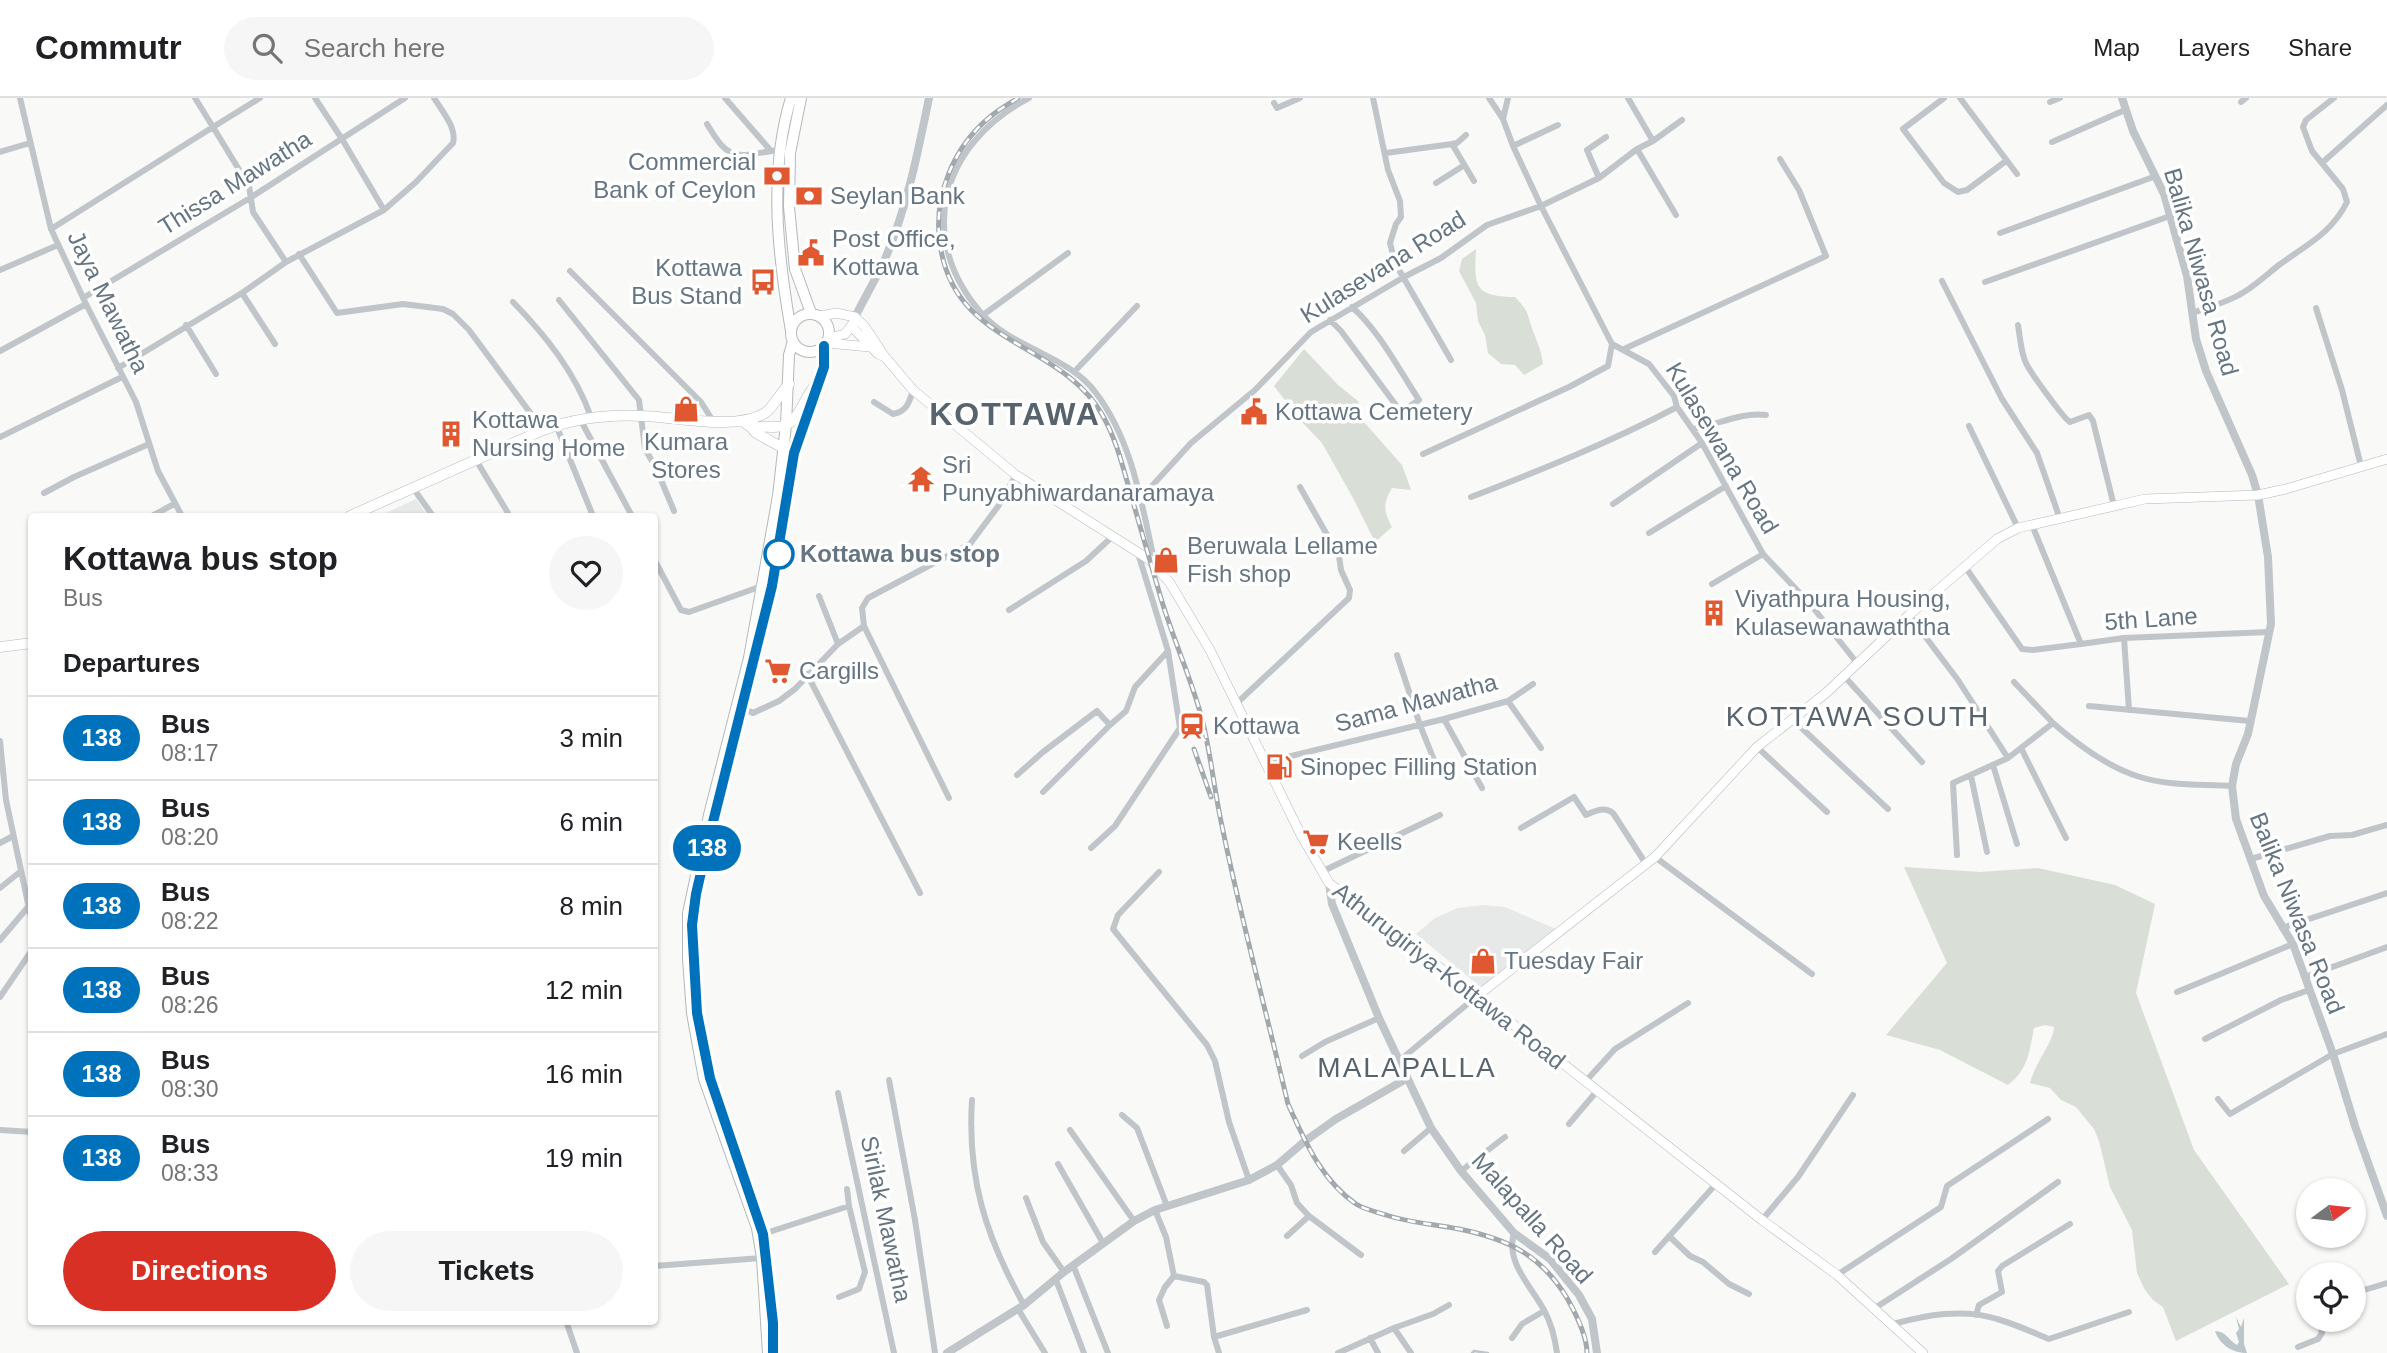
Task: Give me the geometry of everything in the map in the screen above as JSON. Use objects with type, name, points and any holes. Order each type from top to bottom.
[{"type":"highway","points":[[791,98],[776,150],[783,294],[792,336],[801,350],[819,350],[827,343]]},
{"type":"highway","points":[[771,1353],[773,1323],[763,1234],[707,1078],[697,1013],[692,925],[708,842],[772,586],[794,453],[824,367],[829,326],[816,315],[797,278],[789,208],[790,153],[801,98]]},
{"type":"highway","points":[[771,1353],[757,1228],[707,1078],[692,1013],[688,913],[709,815],[749,657],[778,496],[786,425],[792,325],[800,316],[816,315]]},
{"type":"main road","points":[[816,315],[836,313],[855,317],[852,327],[845,334],[827,343]]},
{"type":"main road","name":"Athurugiriya-Kottawa Road","points":[[855,317],[913,390],[1016,475],[1150,560],[1170,583],[1192,618],[1329,883],[1762,1220],[1837,1275],[1923,1353]]},
{"type":"main road","name":"Athurugiriya-Kottawa Road","points":[[852,327],[870,347],[885,357]]},
{"type":"main road","points":[[827,343],[870,347]]},
{"type":"main road","points":[[748,425],[768,411],[789,384]]},
{"type":"main road","points":[[357,513],[543,430],[580,418],[642,416],[777,427],[794,419],[810,390],[817,384]]},
{"type":"main road","points":[[748,425],[756,433],[783,448]]},
{"type":"main road","points":[[1477,996],[1655,858],[1757,747],[1844,676],[1909,615],[1997,540],[2018,528],[2144,499],[2258,495],[2387,459]]},
{"type":"main road","points":[[0,647],[28,644]]},
{"type":"street","name":"Jaya Mawatha","points":[[20,98],[51,229],[84,301],[136,402],[164,485],[180,513]]},
{"type":"street","points":[[195,98],[248,186],[253,212],[286,262]]},
{"type":"street","points":[[51,229],[260,98]]},
{"type":"street","points":[[315,98],[384,210]]},
{"type":"street","name":"Thissa Mawatha","points":[[0,351],[250,198],[405,98]]},
{"type":"street","points":[[118,368],[242,293],[299,254],[384,210],[453,143],[455,136],[452,128],[434,98]]},
{"type":"street","points":[[724,98],[776,150]]},
{"type":"street","points":[[855,317],[874,283],[896,231],[915,164],[929,98]]},
{"type":"street","points":[[1029,98],[989,126],[961,159],[947,189],[942,224],[946,250],[958,280],[983,315],[996,327],[1074,372],[1096,392],[1129,455],[1156,567]]},
{"type":"street","points":[[1273,103],[1277,108],[1300,98]]},
{"type":"street","points":[[1373,98],[1388,170],[1400,201],[1401,217],[1390,243],[1395,263],[1451,360]]},
{"type":"street","points":[[1423,454],[1569,387],[1608,366],[1612,344],[1541,206],[1503,118],[1489,98]]},
{"type":"street","points":[[1503,118],[1508,98]]},
{"type":"street","points":[[1628,98],[1653,141]]},
{"type":"street","points":[[1944,98],[1903,129],[1944,183],[1958,192],[1967,190],[2006,161]]},
{"type":"street","points":[[1960,98],[2017,174]]},
{"type":"street","points":[[2050,103],[2060,98]]},
{"type":"street","name":"Balika Niwasa Road","points":[[2122,98],[2156,176],[2170,216],[2187,276],[2196,339],[2206,371],[2252,475],[2268,557],[2271,624],[2248,734],[2236,764],[2232,786],[2236,819],[2264,896],[2293,944],[2387,1216]]},
{"type":"street","points":[[2193,313],[2236,297],[2253,287],[2316,241],[2341,215],[2347,202],[2343,189],[2312,151],[2303,127],[2306,120],[2334,98]]},
{"type":"street","points":[[2323,162],[2387,105]]},
{"type":"street","points":[[2052,142],[2125,110]]},
{"type":"street","name":"Kulasevana Road","points":[[1141,498],[1191,443],[1255,390],[1311,332],[1404,276],[1441,258],[1487,225],[1541,206],[1599,178],[1682,120]]},
{"type":"street","points":[[707,124],[720,145],[734,155],[776,150]]},
{"type":"street","points":[[1513,146],[1558,125]]},
{"type":"street","points":[[1386,153],[1457,143],[1466,135]]},
{"type":"street","points":[[1599,178],[1587,150],[1606,137]]},
{"type":"street","points":[[0,152],[30,143]]},
{"type":"street","points":[[1451,144],[1474,181]]},
{"type":"street","points":[[1637,149],[1676,215]]},
{"type":"street","points":[[1624,349],[1826,256],[1799,190],[1780,159]]},
{"type":"street","points":[[1436,183],[1463,166]]},
{"type":"street","points":[[2000,233],[2156,176]]},
{"type":"street","points":[[1985,282],[2170,216]]},
{"type":"street","points":[[0,270],[58,245]]},
{"type":"street","points":[[983,315],[1068,253]]},
{"type":"street","points":[[299,254],[337,313],[403,304],[443,309],[453,314],[469,330],[543,430]]},
{"type":"street","points":[[570,271],[701,402],[713,421]]},
{"type":"street","points":[[1942,281],[2002,399],[2037,453],[2060,519]]},
{"type":"street","points":[[242,293],[275,344]]},
{"type":"street","points":[[559,300],[639,400],[645,449],[674,511]]},
{"type":"street","points":[[513,302],[553,346],[583,393],[591,417]]},
{"type":"street","points":[[1074,372],[1137,306]]},
{"type":"street","points":[[1329,320],[1341,331],[1401,412],[1419,400],[1384,346],[1363,317],[1352,307]]},
{"type":"street","points":[[2316,308],[2342,390],[2361,466]]},
{"type":"street","points":[[186,325],[216,374]]},
{"type":"street","points":[[2018,325],[2025,362],[2063,418],[2070,422],[2090,415],[2114,506]]},
{"type":"street","name":"Kulasewana Road","points":[[1612,344],[1649,364],[1674,396],[1677,407],[1702,443],[1763,554],[1811,605],[1857,663]]},
{"type":"street","points":[[0,437],[122,376]]},
{"type":"street","points":[[874,402],[893,414],[900,412],[907,407],[913,390]]},
{"type":"street","points":[[1471,497],[1537,472],[1639,427],[1677,407]]},
{"type":"street","points":[[1693,429],[1710,426],[1730,417],[1766,415]]},
{"type":"street","points":[[580,418],[630,513]]},
{"type":"street","points":[[556,425],[592,513]]},
{"type":"street","points":[[1969,426],[2018,528]]},
{"type":"street","points":[[1613,504],[1702,443]]},
{"type":"street","points":[[44,494],[74,477],[149,444]]},
{"type":"street","points":[[477,460],[508,513]]},
{"type":"street","points":[[949,798],[864,626],[862,608],[868,598],[970,544],[999,505],[1016,475]]},
{"type":"street","points":[[1649,534],[1726,486]]},
{"type":"street","points":[[1237,703],[1349,598],[1350,590],[1341,570],[1339,556],[1300,487]]},
{"type":"street","points":[[413,488],[431,513]]},
{"type":"street","points":[[158,513],[174,504]]},
{"type":"street","name":"5th Lane","points":[[2032,525],[2081,644],[2124,638],[2269,632]]},
{"type":"street","points":[[1009,610],[1086,561],[1113,536]]},
{"type":"street","points":[[1091,848],[1115,826],[1180,728],[1168,651],[1138,553]]},
{"type":"street","points":[[1712,584],[1763,554]]},
{"type":"street","points":[[658,567],[681,610],[689,612],[762,586]]},
{"type":"street","points":[[1966,568],[2022,649],[2081,644]]},
{"type":"street","points":[[819,596],[838,644]]},
{"type":"street","points":[[1909,615],[1958,680],[2008,758]]},
{"type":"street","points":[[743,708],[753,713],[779,701],[795,690],[807,674],[838,644],[864,626]]},
{"type":"street","points":[[2124,638],[2129,710]]},
{"type":"street","points":[[1043,792],[1126,710],[1135,687],[1168,651]]},
{"type":"street","points":[[1397,655],[1440,775]]},
{"type":"street","points":[[807,674],[920,893]]},
{"type":"street","points":[[1844,676],[1922,762]]},
{"type":"street","points":[[2014,682],[2079,746],[2108,763],[2141,778],[2232,786]]},
{"type":"street","name":"Sama Mawatha","points":[[1266,762],[1508,701],[1533,684]]},
{"type":"street","points":[[1508,701],[1541,748]]},
{"type":"street","points":[[2089,706],[2250,721]]},
{"type":"street","points":[[1017,775],[1097,711],[1110,725]]},
{"type":"street","points":[[1444,719],[1482,788]]},
{"type":"street","points":[[1792,719],[1888,809]]},
{"type":"street","points":[[1957,855],[1953,783],[2008,758],[2053,723]]},
{"type":"street","points":[[0,741],[13,835],[28,907],[0,940]]},
{"type":"street","points":[[1757,747],[1827,812]]},
{"type":"street","points":[[2021,748],[2066,838]]},
{"type":"street","points":[[1993,765],[2017,844]]},
{"type":"street","points":[[1970,776],[1987,852]]},
{"type":"street","points":[[1521,828],[1574,797],[1586,815],[1602,809],[1613,813],[1646,864]]},
{"type":"street","points":[[1321,872],[1440,815]]},
{"type":"street","points":[[2251,859],[2330,836],[2352,835],[2387,825]]},
{"type":"street","points":[[0,843],[13,835]]},
{"type":"street","points":[[1655,858],[1812,974]]},
{"type":"street","points":[[0,888],[21,871]]},
{"type":"street","points":[[1159,872],[1118,915],[1113,929],[1207,1045],[1249,1180]]},
{"type":"street","name":"Malapalla Road","points":[[1329,883],[1332,904],[1406,1079],[1431,1128],[1461,1171],[1514,1233],[1550,1259],[1579,1295],[1591,1319],[1597,1353]]},
{"type":"street","points":[[2282,928],[2387,893]]},
{"type":"street","points":[[2177,992],[2293,944]]},
{"type":"street","points":[[2305,977],[2387,947]]},
{"type":"street","points":[[0,997],[28,956]]},
{"type":"street","points":[[2205,1039],[2281,1000],[2309,990]]},
{"type":"street","points":[[1399,1061],[1477,996]]},
{"type":"street","points":[[1585,1082],[1615,1049],[1688,1003]]},
{"type":"street","points":[[1303,1056],[1325,1042],[1380,1018]]},
{"type":"street","points":[[2218,1100],[2231,1114],[2333,1054],[2387,1034]]},
{"type":"street","points":[[947,1353],[965,1348],[1134,1222],[1155,1210],[1249,1180],[1278,1165],[1336,1119],[1406,1079]]},
{"type":"street","points":[[889,1080],[915,1220],[935,1353]]},
{"type":"street","points":[[1569,1124],[1597,1091]]},
{"type":"street","name":"Sirilak Mawatha","points":[[838,1093],[894,1353]]},
{"type":"street","points":[[1762,1220],[1798,1177],[1853,1096]]},
{"type":"street","points":[[972,1100],[972,1162],[989,1236],[1045,1353]]},
{"type":"street","points":[[1122,1115],[1137,1128],[1167,1206]]},
{"type":"street","points":[[1837,1275],[1941,1207],[1947,1186],[2048,1119]]},
{"type":"street","points":[[1404,1151],[1431,1128]]},
{"type":"street","points":[[0,1129],[28,1132]]},
{"type":"street","points":[[1070,1130],[1134,1222]]},
{"type":"street","points":[[1461,1171],[1505,1138]]},
{"type":"street","points":[[1058,1164],[1103,1243]]},
{"type":"street","points":[[1278,1165],[1291,1185],[1297,1203],[1309,1216],[1361,1255]]},
{"type":"street","points":[[1875,1308],[1951,1259],[2058,1182]]},
{"type":"street","points":[[1655,1252],[1716,1184]]},
{"type":"street","points":[[839,1297],[859,1289],[865,1272],[847,1189]]},
{"type":"street","points":[[1026,1198],[1043,1241],[1064,1272]]},
{"type":"street","points":[[763,1234],[849,1206]]},
{"type":"street","points":[[1155,1210],[1166,1237],[1174,1276]]},
{"type":"street","points":[[1287,1236],[1309,1216]]},
{"type":"street","points":[[1976,1315],[1979,1305],[2002,1292],[1998,1271],[2003,1266],[2070,1224]]},
{"type":"street","points":[[1514,1233],[1510,1244],[1517,1268],[1544,1311],[1555,1338],[1557,1353]]},
{"type":"street","points":[[1669,1237],[1729,1284],[1749,1294]]},
{"type":"street","points":[[658,1266],[762,1258]]},
{"type":"street","points":[[1073,1265],[1108,1353]]},
{"type":"street","points":[[1167,1326],[1159,1300],[1174,1276]]},
{"type":"street","points":[[1174,1276],[1204,1282],[1207,1285],[1214,1338],[1219,1353]]},
{"type":"street","points":[[1056,1280],[1084,1353]]},
{"type":"street","points":[[2366,1289],[2387,1283]]},
{"type":"street","points":[[1338,1353],[1449,1305]]},
{"type":"street","points":[[1214,1338],[1307,1310]]},
{"type":"street","points":[[1512,1338],[1522,1324],[1544,1311]]},
{"type":"street","points":[[1893,1324],[1957,1313],[1995,1318],[2049,1339],[2129,1312]]},
{"type":"street","points":[[567,1325],[577,1353]]},
{"type":"street","points":[[1394,1328],[1410,1353]]},
{"type":"street","points":[[2298,1348],[2318,1339],[2322,1332]]},
{"type":"street","points":[[1370,1338],[1378,1353]]},
{"type":"shaded area","points":[[1476,249],[1475,272],[1479,287],[1491,294],[1515,297],[1527,313],[1543,364],[1524,375],[1515,365],[1501,364],[1488,353],[1485,335],[1478,321],[1476,303],[1459,271],[1462,259]]},
{"type":"shaded area","points":[[1304,349],[1338,385],[1358,401],[1363,421],[1402,465],[1411,490],[1392,488],[1385,507],[1392,527],[1375,542],[1322,443],[1274,386]]},
{"type":"shaded area","points":[[416,499],[426,513],[386,513]]},
{"type":"shaded area","points":[[1904,867],[1980,872],[2038,868],[2115,885],[2155,904],[2136,993],[2194,1150],[2289,1284],[2176,1341],[2163,1307],[2145,1290],[2137,1273],[2132,1230],[2110,1187],[2094,1129],[2076,1107],[2061,1100],[2050,1088],[2030,1083],[2054,1027],[2045,1025],[2034,1028],[2024,1066],[2008,1085],[1940,1050],[1886,1035],[1947,963]]},
{"type":"shaded area","name":"Tuesday Fair","points":[[1483,905],[1505,907],[1558,930],[1483,989],[1416,934],[1435,918],[1458,908]]},
{"type":"shaded area","points":[[2236,1317],[2241,1327],[2244,1318],[2244,1344],[2247,1353],[2228,1348],[2220,1341],[2215,1331],[2224,1334],[2237,1345],[2239,1342],[2236,1333],[2239,1329]]},
{"type":"waterway","points":[[1472,1353],[1488,1353]]},
{"type":"railway","points":[[1018,98],[993,114],[977,129],[948,174],[939,226],[940,244],[949,278],[965,304],[987,324],[1062,372],[1085,391],[1103,416],[1113,437],[1165,611],[1202,719],[1229,861],[1288,1104],[1324,1172],[1356,1204],[1395,1218],[1493,1238],[1522,1251],[1534,1260],[1546,1270],[1567,1298],[1583,1332],[1587,1353]]},
{"type":"railway","points":[[1194,749],[1211,797]]},
{"type":"bus line","name":"138","points":[[773,1353],[773,1323],[763,1234],[710,1078],[697,1013],[692,925],[696,894],[714,816],[743,708],[779,554],[796,442],[824,367],[824,346]]},
{"type":"place","name":"Commercial Bank of Ceylon","points":[[777,176]]},
{"type":"place","name":"Seylan Bank","points":[[809,196]]},
{"type":"place","name":"Post Office, Kottawa","points":[[811,253]]},
{"type":"place","name":"Kottawa Bus Stand","points":[[763,282]]},
{"type":"place","name":"Kumara Stores","points":[[686,409]]},
{"type":"place","name":"Kottawa Cemetery","points":[[1254,412]]},
{"type":"place","name":"Kottawa Nursing Home","points":[[451,434]]},
{"type":"place","name":"Sri Punyabhiwardanaramaya","points":[[921,479]]},
{"type":"place","name":"Kottawa bus stop","points":[[779,554]]},
{"type":"place","name":"Beruwala Lellame Fish shop","points":[[1166,560]]},
{"type":"place","name":"Viyathpura Housing, Kulasewanawaththa","points":[[1714,613]]},
{"type":"place","name":"Cargills","points":[[778,671]]},
{"type":"place","name":"Kottawa","points":[[1192,726]]},
{"type":"place","name":"Sinopec Filling Station","points":[[1279,767]]},
{"type":"place","name":"Keells","points":[[1316,842]]},
{"type":"place","name":"Tuesday Fair","points":[[1483,961]]},
{"type":"district","name":"KOTTAWA","points":[[1015,414]]},
{"type":"district","name":"KOTTAWA SOUTH","points":[[1858,716]]},
{"type":"district","name":"MALAPALLA","points":[[1407,1067]]}]
